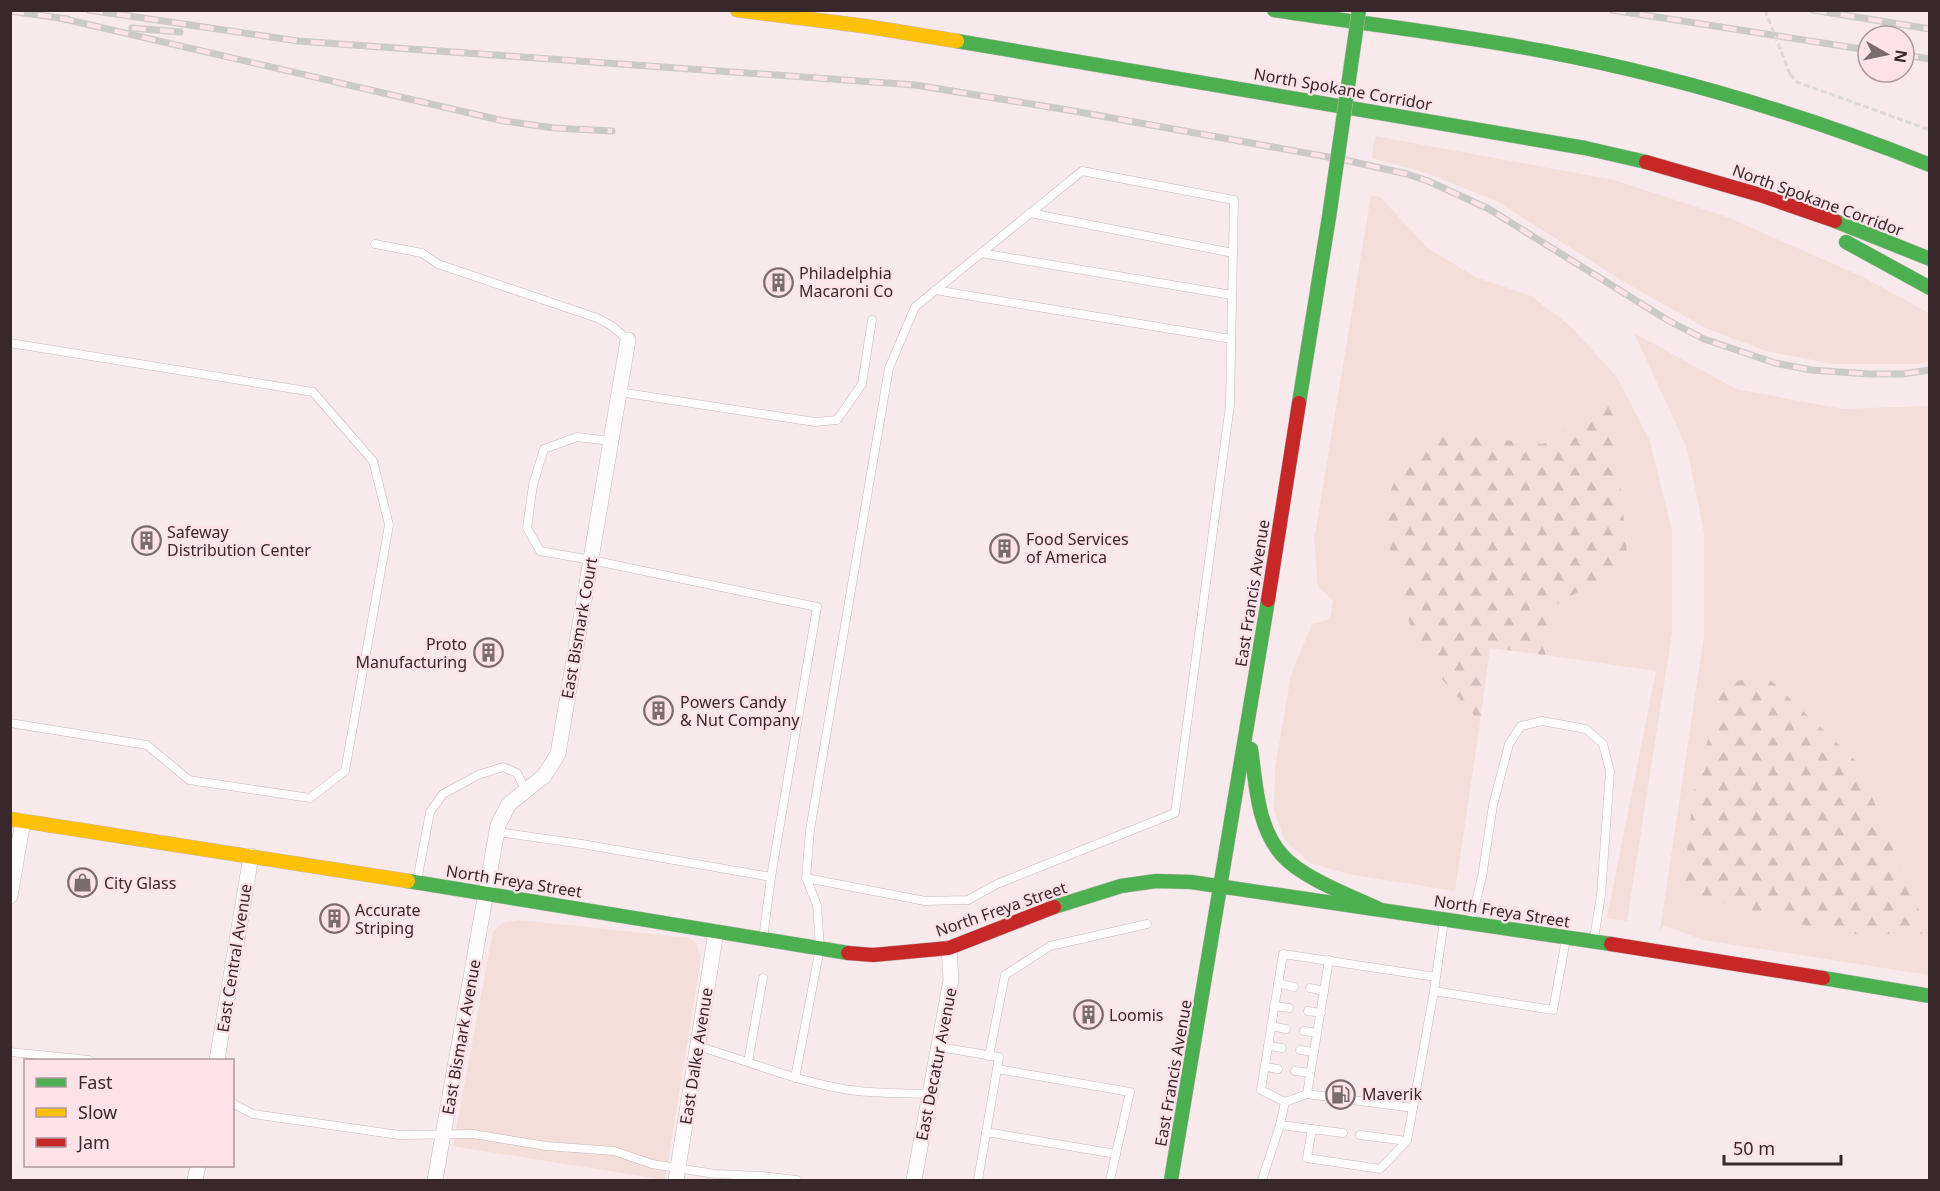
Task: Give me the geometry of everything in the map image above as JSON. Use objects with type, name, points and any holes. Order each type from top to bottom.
[{"type":"main road","name":"North Spokane Corridor","points":[[737,10],[958,41],[1586,148],[1693,174],[1812,212],[1929,259]]},
{"type":"main road","points":[[1274,10],[1514,46],[1679,81],[1841,130],[1929,165]]},
{"type":"main road","name":"East Francis Avenue","points":[[1171,1180],[1248,726],[1329,217],[1359,10]]},
{"type":"main road","points":[[1693,174],[1832,235],[1929,288]]},
{"type":"main road","points":[[1248,726],[1257,791],[1268,832],[1275,846],[1283,857],[1297,867],[1379,909]]},
{"type":"main road","name":"North Freya Street","points":[[17,820],[873,956],[949,948],[1049,909],[1121,886],[1156,881],[1191,882],[1593,941],[1929,996]]},
{"type":"street","name":"East Bismark Court","points":[[486,893],[498,825],[509,804],[544,776],[558,753],[628,340]]},
{"type":"street","points":[[10,896],[17,820]]},
{"type":"street","name":"East Central Avenue","points":[[217,1059],[251,856]]},
{"type":"street","name":"East Bismark Avenue","points":[[435,1180],[486,893]]},
{"type":"street","name":"East Dalke Avenue","points":[[677,1175],[716,932]]},
{"type":"street","name":"East Decatur Avenue","points":[[914,1180],[951,980],[949,948]]},
{"type":"lane","points":[[795,1078],[820,948],[817,905],[806,878],[810,830],[889,368],[915,307],[1082,171],[1234,200],[1230,405],[1175,813],[997,884],[968,900],[925,901],[806,878]]},
{"type":"lane","points":[[1030,213],[1233,253]]},
{"type":"lane","points":[[375,244],[422,253],[438,264],[597,318],[612,326],[628,340]]},
{"type":"lane","points":[[981,253],[1232,295]]},
{"type":"lane","points":[[935,290],[1232,339]]},
{"type":"lane","points":[[620,392],[815,422],[837,420],[862,384],[872,320]]},
{"type":"lane","points":[[10,344],[313,392],[373,461],[389,525],[345,771],[310,798],[189,780],[147,745],[10,723]]},
{"type":"lane","points":[[611,441],[577,436],[544,449],[533,485],[527,528],[540,551],[817,607],[771,877],[763,939]]},
{"type":"lane","points":[[1471,923],[1482,877],[1492,805],[1509,744],[1521,726],[1542,721],[1586,729],[1603,744],[1610,771],[1600,895],[1593,941]]},
{"type":"lane","points":[[417,882],[430,812],[442,794],[478,775],[503,767],[517,773],[525,789]]},
{"type":"lane","points":[[497,832],[582,844],[771,877]]},
{"type":"lane","points":[[1312,1129],[1307,1158],[1380,1168],[1407,1141],[1434,991],[1444,919]]},
{"type":"lane","points":[[989,1056],[1005,975],[1050,946],[1147,924]]},
{"type":"lane","points":[[1434,991],[1553,1010],[1566,937]]},
{"type":"lane","points":[[1413,1108],[1307,1094],[1284,1102],[1261,1090],[1282,954],[1436,977]]},
{"type":"lane","points":[[1307,1094],[1329,960]]},
{"type":"lane","points":[[748,1062],[762,978]]},
{"type":"lane","points":[[1278,983],[1294,987]]},
{"type":"lane","points":[[1310,988],[1324,991]]},
{"type":"lane","points":[[1274,1006],[1289,1008]]},
{"type":"lane","points":[[1308,1011],[1321,1013]]},
{"type":"lane","points":[[1271,1026],[1286,1029]]},
{"type":"lane","points":[[1304,1031],[1317,1033]]},
{"type":"lane","points":[[697,1046],[795,1078],[840,1088],[876,1093],[930,1094]]},
{"type":"lane","points":[[1268,1046],[1282,1048]]},
{"type":"lane","points":[[939,1047],[999,1057],[978,1180]]},
{"type":"lane","points":[[1299,1050],[1314,1052]]},
{"type":"lane","points":[[10,1052],[79,1059]]},
{"type":"lane","points":[[1265,1066],[1278,1069]]},
{"type":"lane","points":[[997,1069],[1130,1092],[1110,1180]]},
{"type":"lane","points":[[1295,1071],[1310,1073]]},
{"type":"lane","points":[[1262,1180],[1280,1125],[1284,1102]]},
{"type":"lane","points":[[234,1104],[253,1114],[399,1135],[473,1134],[546,1146],[614,1151],[677,1175],[762,1176],[797,1180]]},
{"type":"lane","points":[[1280,1125],[1343,1133]]},
{"type":"lane","points":[[986,1132],[1116,1154]]},
{"type":"lane","points":[[1360,1135],[1407,1141]]},
{"type":"path","points":[[1765,10],[1790,74],[1797,82],[1929,130]]},
{"type":"green space","points":[[1375,136],[1614,180],[1727,217],[1863,277],[1929,313],[1929,361],[1918,364],[1833,364],[1766,351],[1706,328],[1631,286],[1498,202],[1427,173],[1372,158]]},
{"type":"green space","points":[[1371,195],[1380,197],[1428,248],[1475,277],[1531,296],[1569,325],[1616,376],[1649,439],[1672,531],[1672,633],[1627,921],[1607,918],[1656,671],[1545,655],[1552,607],[1628,563],[1612,397],[1543,444],[1440,433],[1417,651],[1480,722],[1455,891],[1348,874],[1310,863],[1284,839],[1274,810],[1275,768],[1291,675],[1312,624],[1330,619],[1333,600],[1318,587],[1314,536]]},
{"type":"green space","points":[[1634,333],[1736,389],[1842,409],[1929,406],[1929,975],[1703,940],[1664,925],[1660,931],[1704,636],[1704,532],[1687,448]]},
{"type":"green space","points":[[1612,396],[1628,563],[1552,607],[1545,655],[1490,648],[1480,722],[1417,651],[1381,515],[1404,458],[1440,433],[1543,444]]},
{"type":"green space","points":[[1766,676],[1858,763],[1929,934],[1834,934],[1683,891],[1693,796],[1723,683]]},
{"type":"green space","points":[[519,920],[690,938],[696,943],[701,957],[665,1180],[453,1146],[493,932],[502,923]]},
{"type":"railway","points":[[89,10],[298,41],[915,85],[1345,160],[1428,181],[1489,209],[1669,321],[1704,339],[1775,363],[1811,370],[1869,374],[1902,374],[1930,370]]},
{"type":"railway","points":[[1612,10],[1856,48]]},
{"type":"railway","points":[[1813,10],[1930,29]]},
{"type":"railway","points":[[10,11],[67,19]]},
{"type":"railway","points":[[60,18],[504,121],[554,128],[612,131]]},
{"type":"railway","points":[[132,28],[180,32]]},
{"type":"railway","points":[[1916,57],[1930,59]]},
{"type":"traffic: fast","points":[[1274,10],[1510,45],[1642,72],[1788,114],[1930,165]]},
{"type":"traffic: fast","points":[[1329,217],[1359,10]]},
{"type":"traffic: fast","points":[[957,41],[1585,148],[1646,162]]},
{"type":"traffic: fast","points":[[1299,403],[1329,217]]},
{"type":"traffic: fast","points":[[1835,221],[1930,259]]},
{"type":"traffic: fast","points":[[1846,242],[1930,288]]},
{"type":"traffic: fast","points":[[1171,1180],[1268,600]]},
{"type":"traffic: fast","points":[[1251,749],[1259,805],[1267,832],[1282,855],[1314,879],[1379,909]]},
{"type":"traffic: fast","points":[[408,881],[848,953]]},
{"type":"traffic: fast","points":[[1054,907],[1121,886],[1156,881],[1191,882],[1611,944]]},
{"type":"traffic: fast","points":[[1823,978],[1930,996]]},
{"type":"traffic: slow","points":[[737,10],[864,26],[957,41]]},
{"type":"traffic: slow","points":[[10,819],[408,881]]},
{"type":"traffic: jam","points":[[1646,162],[1760,195],[1835,221]]},
{"type":"traffic: jam","points":[[1268,600],[1299,403]]},
{"type":"traffic: jam","points":[[848,953],[873,955],[949,948],[1054,907]]},
{"type":"traffic: jam","points":[[1611,944],[1823,978]]},
{"type":"place","name":"Philadelphia Macaroni Co","points":[[778,282]]},
{"type":"place","name":"Safeway Distribution Center","points":[[146,541]]},
{"type":"place","name":"Food Services of America","points":[[1005,548]]},
{"type":"place","name":"Proto Manufacturing","points":[[488,653]]},
{"type":"place","name":"Powers Candy & Nut Company","points":[[659,711]]},
{"type":"place","name":"City Glass","points":[[83,883]]},
{"type":"place","name":"Accurate Striping","points":[[334,919]]},
{"type":"place","name":"Loomis","points":[[1088,1015]]},
{"type":"place","name":"Maverik","points":[[1341,1094]]}]
